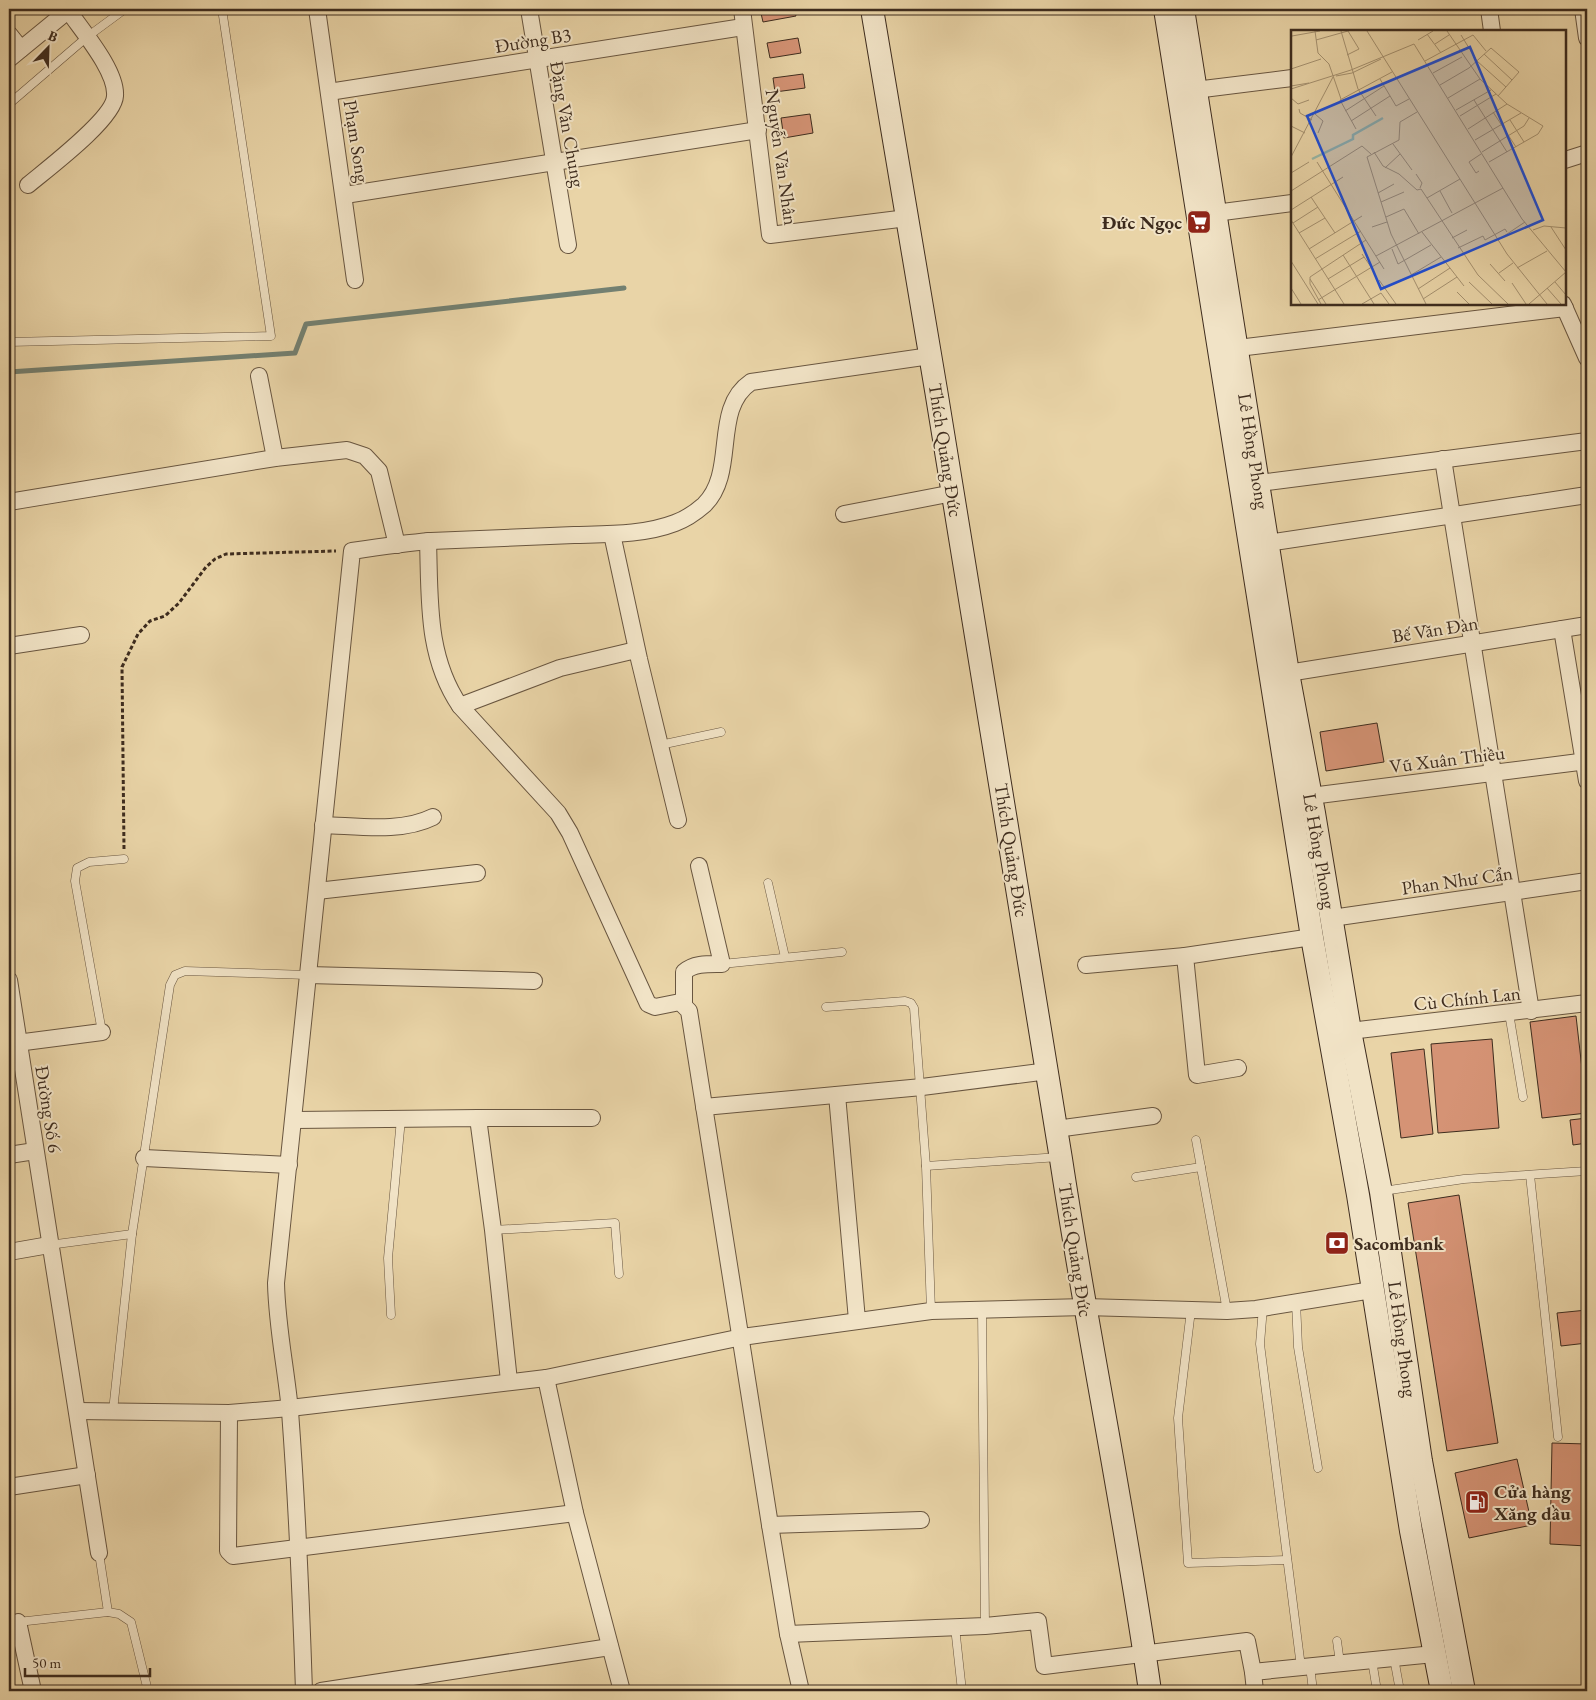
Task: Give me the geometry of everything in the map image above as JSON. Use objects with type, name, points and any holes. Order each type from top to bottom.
[{"type":"main road","name":"Thích Quảng Đức","points":[[872,9],[1048,1071],[1060,1157],[1150,1691]]},
{"type":"main road","name":"Lê Hồng Phong","points":[[1165,9],[1279,675],[1312,796],[1350,1031],[1381,1192],[1419,1452],[1426,1616],[1442,1691]]},
{"type":"main road","name":"Lê Hồng Phong","points":[[1183,9],[1268,543],[1279,675],[1312,937],[1358,1195],[1372,1290],[1422,1530],[1448,1612],[1464,1691]]},
{"type":"main road","points":[[1358,1195],[1381,1192]]},
{"type":"main road","points":[[1426,1616],[1448,1612]]},
{"type":"street","name":"Phạm Song","points":[[318,9],[345,195],[355,280]]},
{"type":"street","name":"Đặng Văn Chung","points":[[529,9],[568,245]]},
{"type":"street","name":"Nguyễn Văn Nhân","points":[[742,9],[770,236],[907,218]]},
{"type":"street","points":[[1489,9],[1492,30]]},
{"type":"street","points":[[1583,9],[1587,38]]},
{"type":"street","points":[[9,34],[15,54],[69,10],[112,76],[116,97],[110,111],[86,136],[28,185]]},
{"type":"street","name":"Đường B3","points":[[329,92],[743,27]]},
{"type":"street","points":[[1195,90],[1291,78]]},
{"type":"street","points":[[345,195],[758,130]]},
{"type":"street","points":[[1566,160],[1587,153]]},
{"type":"street","points":[[1215,212],[1291,203]]},
{"type":"street","points":[[1238,348],[1564,306],[1587,358]]},
{"type":"street","points":[[304,1691],[299,1549],[290,1408],[277,1322],[276,1283],[295,1120],[316,891],[352,551],[428,541],[612,534],[654,529],[675,523],[694,514],[706,503],[715,490],[721,475],[732,406],[741,388],[751,382],[930,356]]},
{"type":"street","points":[[259,376],[275,458]]},
{"type":"street","points":[[1259,483],[1587,441]]},
{"type":"street","points":[[9,502],[275,458],[347,450],[364,456],[380,471],[397,545]]},
{"type":"street","points":[[1442,460],[1531,1010]]},
{"type":"street","points":[[844,514],[953,494]]},
{"type":"street","points":[[1268,543],[1587,495]]},
{"type":"street","points":[[612,534],[636,650],[678,820]]},
{"type":"street","points":[[428,541],[430,625],[434,646],[449,690],[460,706],[558,813],[570,832],[648,1004],[655,1007],[680,1002],[684,1003]]},
{"type":"street","name":"Bế Văn Đàn","points":[[1279,675],[1587,625]]},
{"type":"street","points":[[1562,629],[1586,762],[1587,781]]},
{"type":"street","points":[[9,646],[81,635]]},
{"type":"street","points":[[460,706],[560,668],[636,650]]},
{"type":"street","name":"Vũ Xuân Thiều","points":[[1312,796],[1586,762]]},
{"type":"street","points":[[323,825],[404,826],[419,824],[433,817]]},
{"type":"street","points":[[699,866],[722,964],[701,964],[688,968],[684,972],[684,1003],[689,1011],[742,1337],[770,1525],[788,1634],[801,1691]]},
{"type":"street","points":[[316,891],[477,873]]},
{"type":"street","name":"Phan Như Cẩn","points":[[1332,918],[1587,881]]},
{"type":"street","points":[[1086,966],[1185,956],[1312,937]]},
{"type":"street","points":[[1185,956],[1197,1075],[1238,1068]]},
{"type":"street","points":[[308,975],[534,981]]},
{"type":"street","name":"Đường Số 6","points":[[9,980],[14,1044],[35,1151],[99,1553]]},
{"type":"street","name":"Cù Chính Lan","points":[[1350,1031],[1587,1003]]},
{"type":"street","points":[[14,1044],[102,1032]]},
{"type":"street","points":[[704,1107],[922,1087],[1048,1071]]},
{"type":"street","points":[[837,1095],[857,1320]]},
{"type":"street","points":[[1056,1128],[1153,1116]]},
{"type":"street","points":[[478,1118],[493,1230],[508,1381]]},
{"type":"street","points":[[295,1120],[592,1118]]},
{"type":"street","points":[[9,1155],[35,1151]]},
{"type":"street","points":[[144,1158],[289,1165]]},
{"type":"street","points":[[9,1252],[50,1245]]},
{"type":"street","points":[[77,1411],[229,1412],[290,1408],[546,1378],[742,1337],[931,1311],[1085,1307],[1227,1311],[1372,1290]]},
{"type":"street","points":[[546,1378],[575,1513],[622,1691]]},
{"type":"street","points":[[229,1412],[228,1551],[233,1556],[575,1513]]},
{"type":"street","points":[[9,1487],[87,1475]]},
{"type":"street","points":[[770,1525],[921,1520]]},
{"type":"street","points":[[788,1634],[985,1626],[1038,1620],[1044,1666],[1248,1641],[1255,1691]]},
{"type":"street","points":[[18,1622],[33,1691]]},
{"type":"street","points":[[321,1691],[610,1647]]},
{"type":"street","points":[[1253,1672],[1434,1654]]},
{"type":"lane","points":[[9,104],[87,37],[125,9]]},
{"type":"lane","points":[[9,342],[271,336],[222,9]]},
{"type":"lane","points":[[660,745],[721,732]]},
{"type":"lane","points":[[102,1032],[75,881],[77,868],[89,862],[124,860]]},
{"type":"lane","points":[[768,883],[785,958]]},
{"type":"lane","points":[[722,964],[842,952]]},
{"type":"lane","points":[[113,1411],[132,1234],[170,985],[175,975],[185,971],[308,975]]},
{"type":"lane","points":[[826,1007],[905,1000],[911,1003],[914,1008],[922,1087],[931,1311]]},
{"type":"lane","points":[[1508,1013],[1523,1097]]},
{"type":"lane","points":[[391,1315],[388,1258],[401,1119]]},
{"type":"lane","points":[[1196,1140],[1227,1311]]},
{"type":"lane","points":[[926,1166],[1060,1157]]},
{"type":"lane","points":[[1136,1177],[1201,1167]]},
{"type":"lane","points":[[1381,1192],[1464,1179],[1587,1171]]},
{"type":"lane","points":[[1530,1175],[1558,1438]]},
{"type":"lane","points":[[493,1230],[616,1223],[620,1274]]},
{"type":"lane","points":[[50,1245],[132,1234]]},
{"type":"lane","points":[[1296,1302],[1298,1347],[1318,1468]]},
{"type":"lane","points":[[1263,1307],[1260,1344],[1288,1560],[1306,1667],[1313,1691]]},
{"type":"lane","points":[[982,1309],[985,1626]]},
{"type":"lane","points":[[1191,1310],[1178,1418],[1188,1563],[1288,1560]]},
{"type":"lane","points":[[99,1553],[108,1612]]},
{"type":"lane","points":[[18,1622],[108,1612],[119,1614],[131,1622],[148,1691]]},
{"type":"lane","points":[[955,1627],[962,1691]]},
{"type":"lane","points":[[1336,1641],[1340,1663]]},
{"type":"lane","points":[[1394,1658],[1400,1691]]},
{"type":"lane","points":[[1372,1660],[1377,1691]]},
{"type":"path","points":[[124,860],[122,667],[138,634],[150,620],[165,616],[179,603],[206,567],[215,559],[226,554],[352,551]]},
{"type":"building","points":[[760,9],[794,9],[796,16],[763,22]]},
{"type":"building","points":[[798,38],[801,53],[770,58],[767,43]]},
{"type":"building","points":[[803,74],[805,88],[775,92],[773,78]]},
{"type":"building","points":[[810,114],[813,133],[784,138],[781,118]]},
{"type":"building","points":[[1377,723],[1384,762],[1326,771],[1320,732]]},
{"type":"building","points":[[1576,1016],[1587,1113],[1542,1118],[1530,1022]]},
{"type":"building","points":[[1492,1039],[1499,1128],[1438,1133],[1431,1044]]},
{"type":"building","points":[[1424,1049],[1433,1134],[1401,1138],[1391,1053]]},
{"type":"building","points":[[1587,1118],[1587,1143],[1573,1145],[1570,1120]]},
{"type":"building","points":[[1459,1195],[1498,1443],[1447,1451],[1408,1203]]},
{"type":"building","points":[[1587,1310],[1587,1343],[1561,1346],[1557,1313]]},
{"type":"building","points":[[1552,1443],[1587,1444],[1587,1546],[1550,1544]]},
{"type":"building","points":[[1517,1459],[1532,1525],[1469,1538],[1455,1473]]},
{"type":"waterway","points":[[9,372],[295,353],[306,324],[624,288]]},
{"type":"place","name":"Đức Ngọc","points":[[1199,222]]},
{"type":"place","name":"Sacombank","points":[[1337,1243]]},
{"type":"place","name":"Cửa hàng Xăng dầu","points":[[1477,1502]]}]
